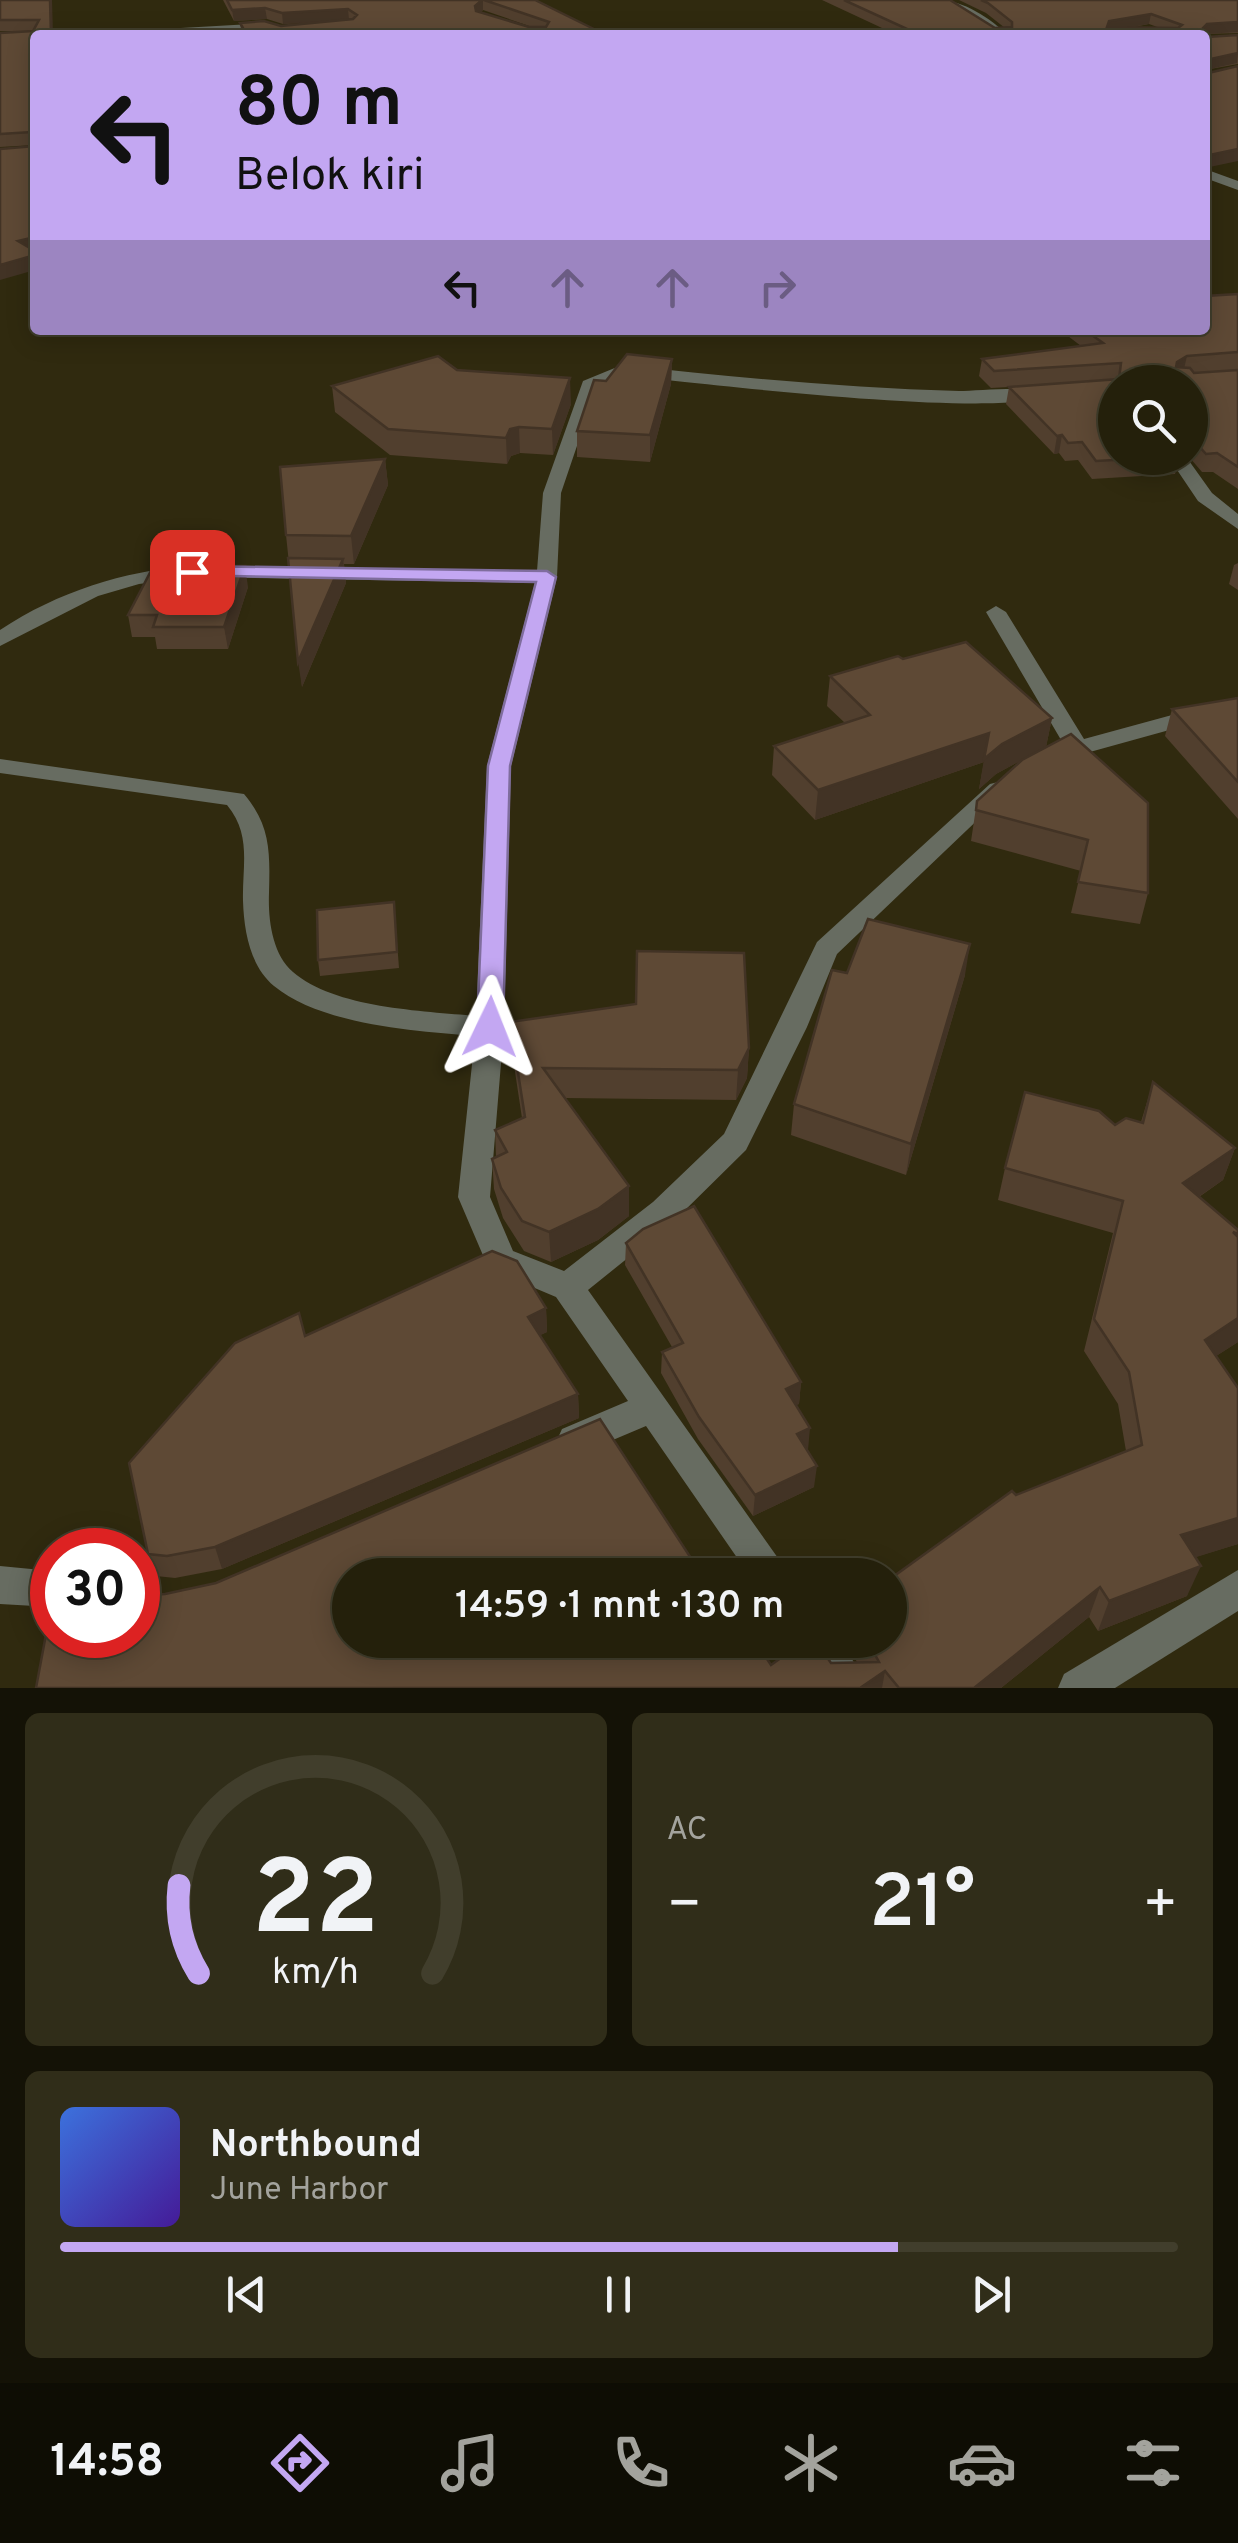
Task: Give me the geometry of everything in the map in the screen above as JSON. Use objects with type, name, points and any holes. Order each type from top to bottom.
[{"type":"street","points":[[942,0],[975,15],[995,30]]},
{"type":"street","points":[[214,30],[267,26],[277,30]]},
{"type":"street","points":[[1210,174],[1238,186]]},
{"type":"street","points":[[758,1558],[568,1287],[501,1260],[474,1196],[490,1027],[499,766],[547,577],[552,493],[591,381],[605,375],[641,369],[825,392],[926,397],[1063,392]]},
{"type":"street","points":[[1189,475],[1205,498],[1238,524]]},
{"type":"street","points":[[0,640],[41,610],[148,574],[547,577]]},
{"type":"street","points":[[996,612],[1078,748]]},
{"type":"street","points":[[568,1287],[664,1211],[735,1142],[793,1027],[826,949],[1006,782],[1036,762],[1238,704]]},
{"type":"street","points":[[0,766],[235,800],[256,828],[259,914],[268,960],[284,978],[324,1000],[373,1016],[490,1027]]},
{"type":"street","points":[[544,1454],[653,1407]]},
{"type":"street","points":[[0,1584],[30,1587]]},
{"type":"street","points":[[1078,1688],[1238,1589]]},
{"type":"street","points":[[829,1658],[850,1688]]},
{"type":"building","points":[[0,0],[50,0],[51,30],[34,30],[39,20],[0,20]]},
{"type":"building","points":[[227,0],[482,0],[475,6],[476,11],[529,27],[546,27],[549,22],[484,0],[535,0],[596,30],[244,30],[240,23],[264,21],[281,26],[353,19],[357,15],[348,9],[282,13],[265,8],[232,10]]},
{"type":"building","points":[[844,0],[950,0],[995,28],[1012,27],[1012,22],[981,0],[1238,0],[1238,22],[1207,24],[1203,28],[909,30]],"holes":[[[1151,14],[1182,25],[1107,27],[1109,21]]]},
{"type":"building","points":[[30,31],[30,132],[0,134],[0,33]]},
{"type":"building","points":[[1238,35],[1238,53],[1210,59],[1210,37]]},
{"type":"building","points":[[1238,66],[1238,149],[1210,155],[1210,73]]},
{"type":"building","points":[[30,146],[30,238],[18,241],[30,248],[30,256],[0,265],[0,149]]},
{"type":"building","points":[[1238,294],[1238,352],[1187,356],[1176,365],[1121,363],[994,371],[982,359],[1103,343],[1092,335],[1210,335],[1210,296]]},
{"type":"building","points":[[627,354],[672,359],[650,435],[577,431],[594,380],[606,381]]},
{"type":"building","points":[[438,356],[457,370],[570,378],[552,429],[519,427],[510,429],[506,438],[388,429],[332,386]]},
{"type":"building","points":[[1238,370],[1238,467],[1217,453],[1208,454],[1208,372]]},
{"type":"building","points":[[1098,381],[1098,461],[1082,442],[1068,443],[1062,435],[1057,436],[1009,387]]},
{"type":"building","points":[[385,459],[351,536],[286,535],[280,467]]},
{"type":"building","points":[[288,558],[343,559],[298,662]]},
{"type":"building","points":[[154,565],[245,566],[224,627],[153,627],[157,615],[128,615]]},
{"type":"building","points":[[966,642],[1052,718],[1002,744],[984,759],[989,733],[818,790],[774,746],[870,715],[830,676]]},
{"type":"building","points":[[1238,698],[1238,782],[1172,709]]},
{"type":"building","points":[[1071,734],[1148,803],[1148,893],[1078,882],[1088,840],[976,810],[977,801],[1022,760]]},
{"type":"building","points":[[394,902],[397,952],[318,960],[317,910]]},
{"type":"building","points":[[868,919],[970,944],[911,1144],[794,1104],[832,970],[847,973]]},
{"type":"building","points":[[637,951],[744,953],[749,1048],[738,1070],[543,1068],[629,1186],[598,1209],[549,1232],[522,1221],[501,1188],[492,1159],[507,1152],[495,1130],[525,1117],[510,1022],[636,1004]]},
{"type":"building","points":[[1153,1082],[1235,1148],[1183,1183],[1238,1230],[1238,1234],[1233,1232],[1238,1237],[1238,1318],[1205,1340],[1238,1388],[1238,1518],[1181,1535],[1201,1566],[1109,1601],[1100,1587],[974,1688],[899,1688],[885,1671],[860,1688],[36,1688],[42,1658],[160,1658],[160,1594],[216,1583],[600,1419],[691,1558],[332,1558],[332,1658],[766,1658],[771,1665],[781,1658],[828,1658],[831,1663],[907,1658],[907,1567],[1012,1491],[1016,1495],[1142,1445],[1129,1372],[1094,1319],[1123,1201],[1005,1168],[1025,1092],[1099,1111],[1115,1125],[1126,1118],[1143,1123]]},
{"type":"building","points":[[694,1206],[801,1382],[786,1389],[810,1428],[797,1434],[817,1466],[755,1495],[699,1417],[662,1352],[683,1343],[626,1243],[643,1229]]},
{"type":"building","points":[[492,1251],[517,1261],[546,1308],[528,1317],[578,1394],[215,1547],[160,1555],[160,1528],[143,1528],[129,1463],[235,1343],[299,1313],[305,1336]]},
{"type":"route","points":[[192,572],[547,577],[499,766],[490,1027]]}]
